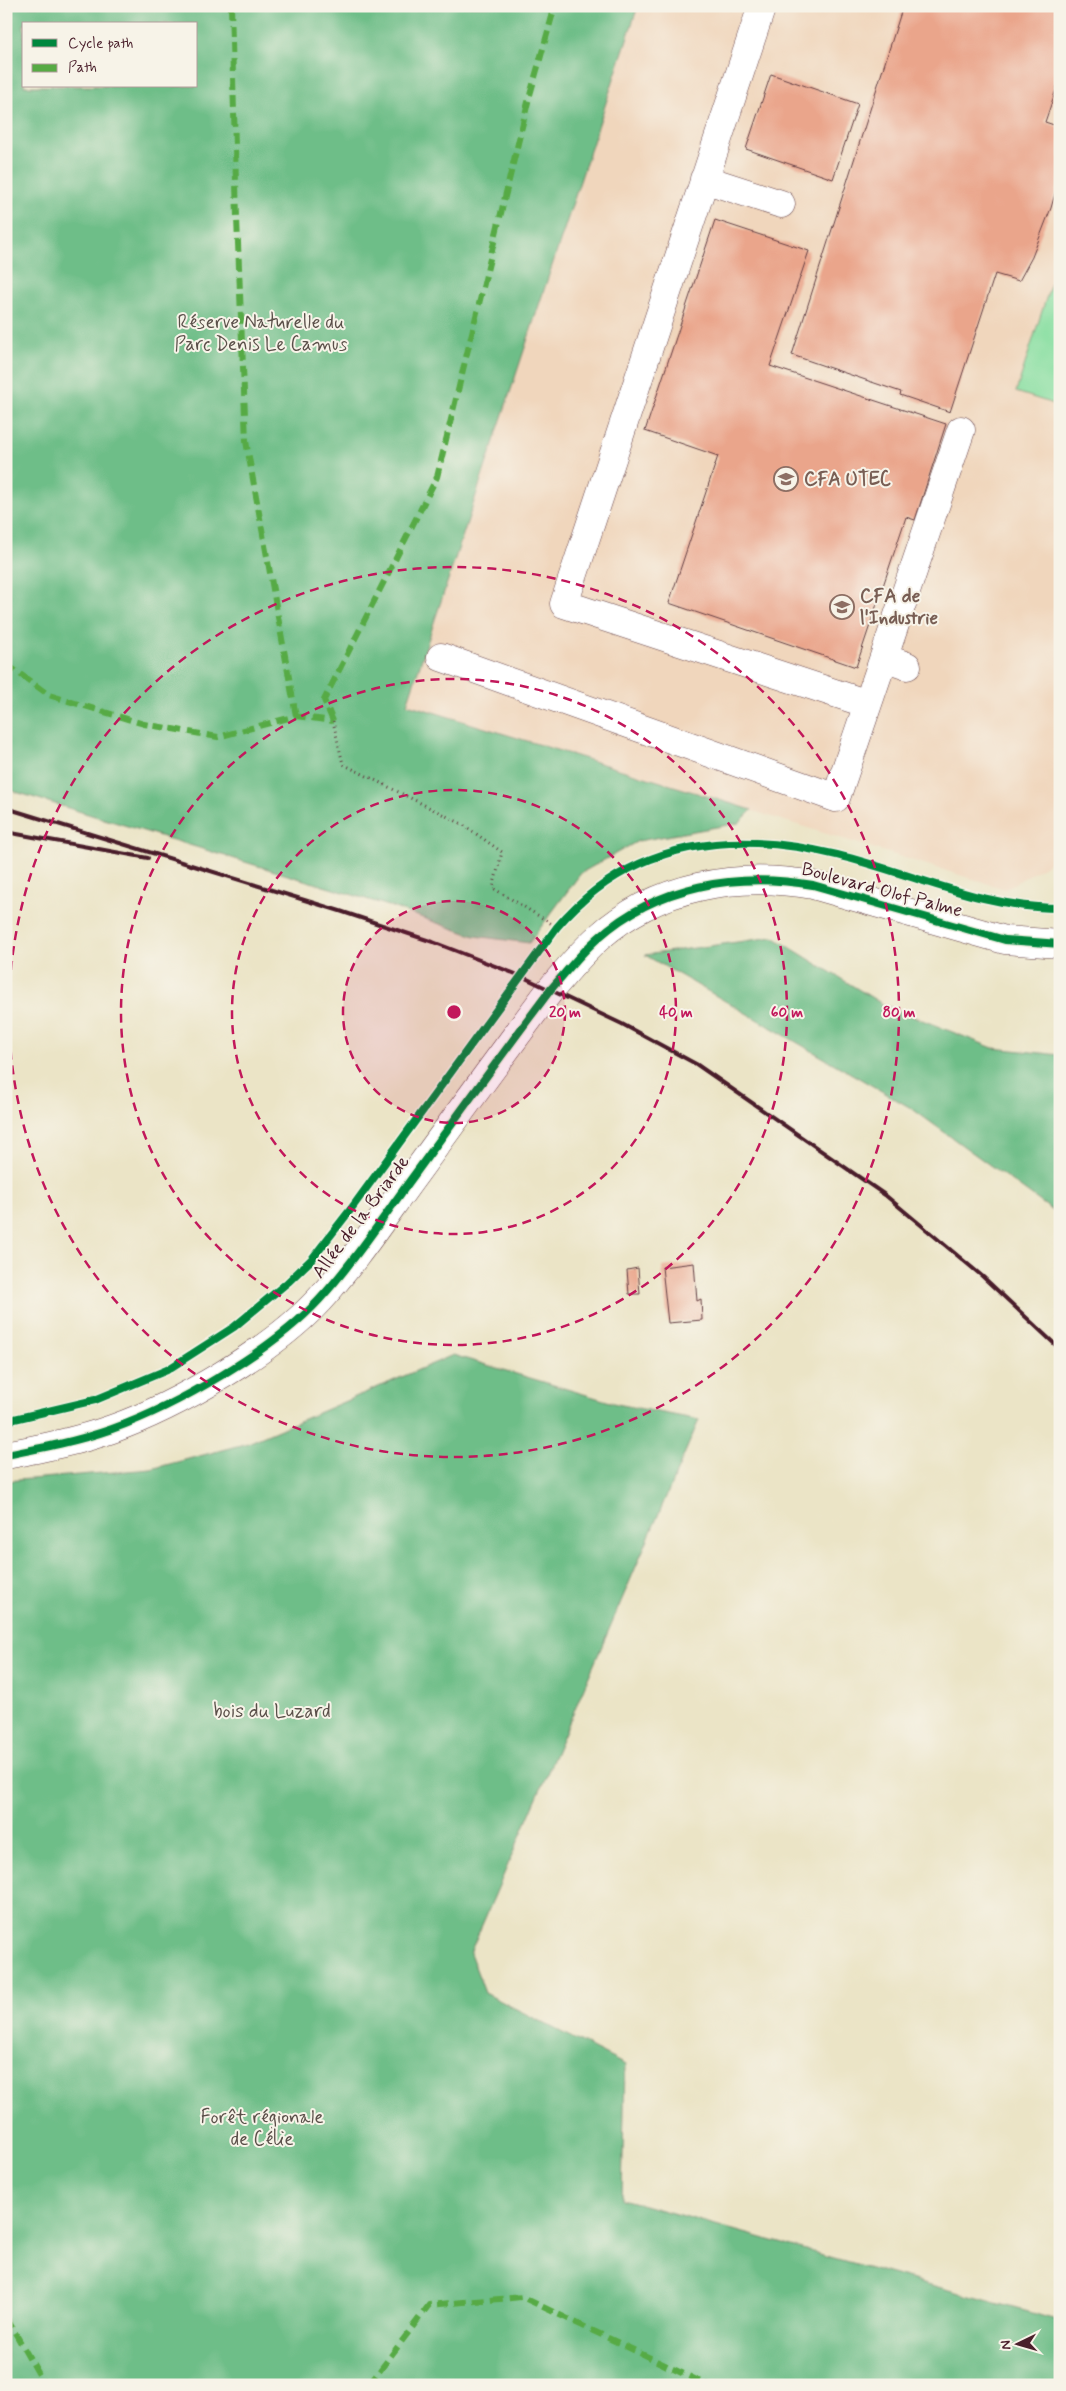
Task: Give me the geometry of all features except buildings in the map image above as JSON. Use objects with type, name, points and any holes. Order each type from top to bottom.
[{"type":"street","points":[[762,6],[564,604],[868,704]]},
{"type":"street","points":[[704,179],[782,204]]},
{"type":"street","points":[[441,656],[836,798],[868,704],[896,662],[961,430]]},
{"type":"street","name":"Boulevard Olof Palme","points":[[551,989],[599,937],[641,909],[668,896],[700,886],[730,882],[775,880],[813,885],[1005,940],[1060,944]]},
{"type":"street","name":"Allée de la Briarde","points":[[6,1455],[72,1441],[113,1429],[145,1415],[201,1387],[239,1364],[279,1335],[318,1301],[371,1234],[551,989]]},
{"type":"path","points":[[333,721],[343,764],[462,824],[502,852],[493,888],[560,924],[552,934]]},
{"type":"shaded area","points":[[638,6],[1060,6],[1060,857],[1005,889],[407,704]]},
{"type":"green space","name":"Réserve Naturelle du Parc Denis Le Camus","points":[[6,6],[638,6],[407,704],[752,810],[739,823],[638,841],[581,873],[529,943],[474,936],[389,906],[6,789]]},
{"type":"green space","points":[[1060,255],[1060,406],[1016,392]]},
{"type":"green space","points":[[773,937],[884,1005],[993,1048],[1060,1055],[1060,1216],[911,1108],[645,955]]},
{"type":"green space","name":"Forêt régionale de Célie","points":[[453,1355],[617,1404],[699,1420],[470,1953],[485,1993],[625,2065],[622,2199],[1060,2321],[1060,2385],[6,2385],[6,1481],[151,1469],[248,1443]]},
{"type":"railway","points":[[6,808],[340,911],[433,942],[521,976],[622,1024],[696,1064],[885,1195],[982,1276],[1060,1349]]},
{"type":"railway","points":[[6,832],[148,858]]},
{"type":"marked path","points":[[231,6],[246,441],[296,716]]},
{"type":"marked path","points":[[333,721],[324,700],[437,477],[528,102],[555,6]]},
{"type":"marked path","points":[[6,664],[49,695],[144,724],[218,737],[296,716],[333,721]]},
{"type":"marked path","points":[[369,2385],[429,2305],[522,2297],[707,2385]]},
{"type":"marked path","points":[[6,2317],[45,2385]]},
{"type":"cycle path","points":[[6,1421],[95,1400],[167,1370],[234,1327],[288,1282],[312,1259],[351,1209],[557,927],[586,898],[617,875],[650,859],[685,849],[721,843],[759,843],[798,847],[837,855],[974,896],[1002,902],[1060,908]]},
{"type":"cycle path","points":[[6,1455],[60,1444],[112,1429],[138,1419],[223,1375],[300,1319],[319,1300],[357,1255],[551,989],[598,938],[621,920],[646,906],[672,895],[699,887],[727,882],[784,881],[813,885],[1005,940],[1060,944]]},
{"type":"place","name":"CFA UTEC","points":[[786,479]]},
{"type":"place","name":"CFA de l'Industrie","points":[[842,607]]},
{"type":"park label","name":"bois du Luzard","points":[[272,1711]]}]
